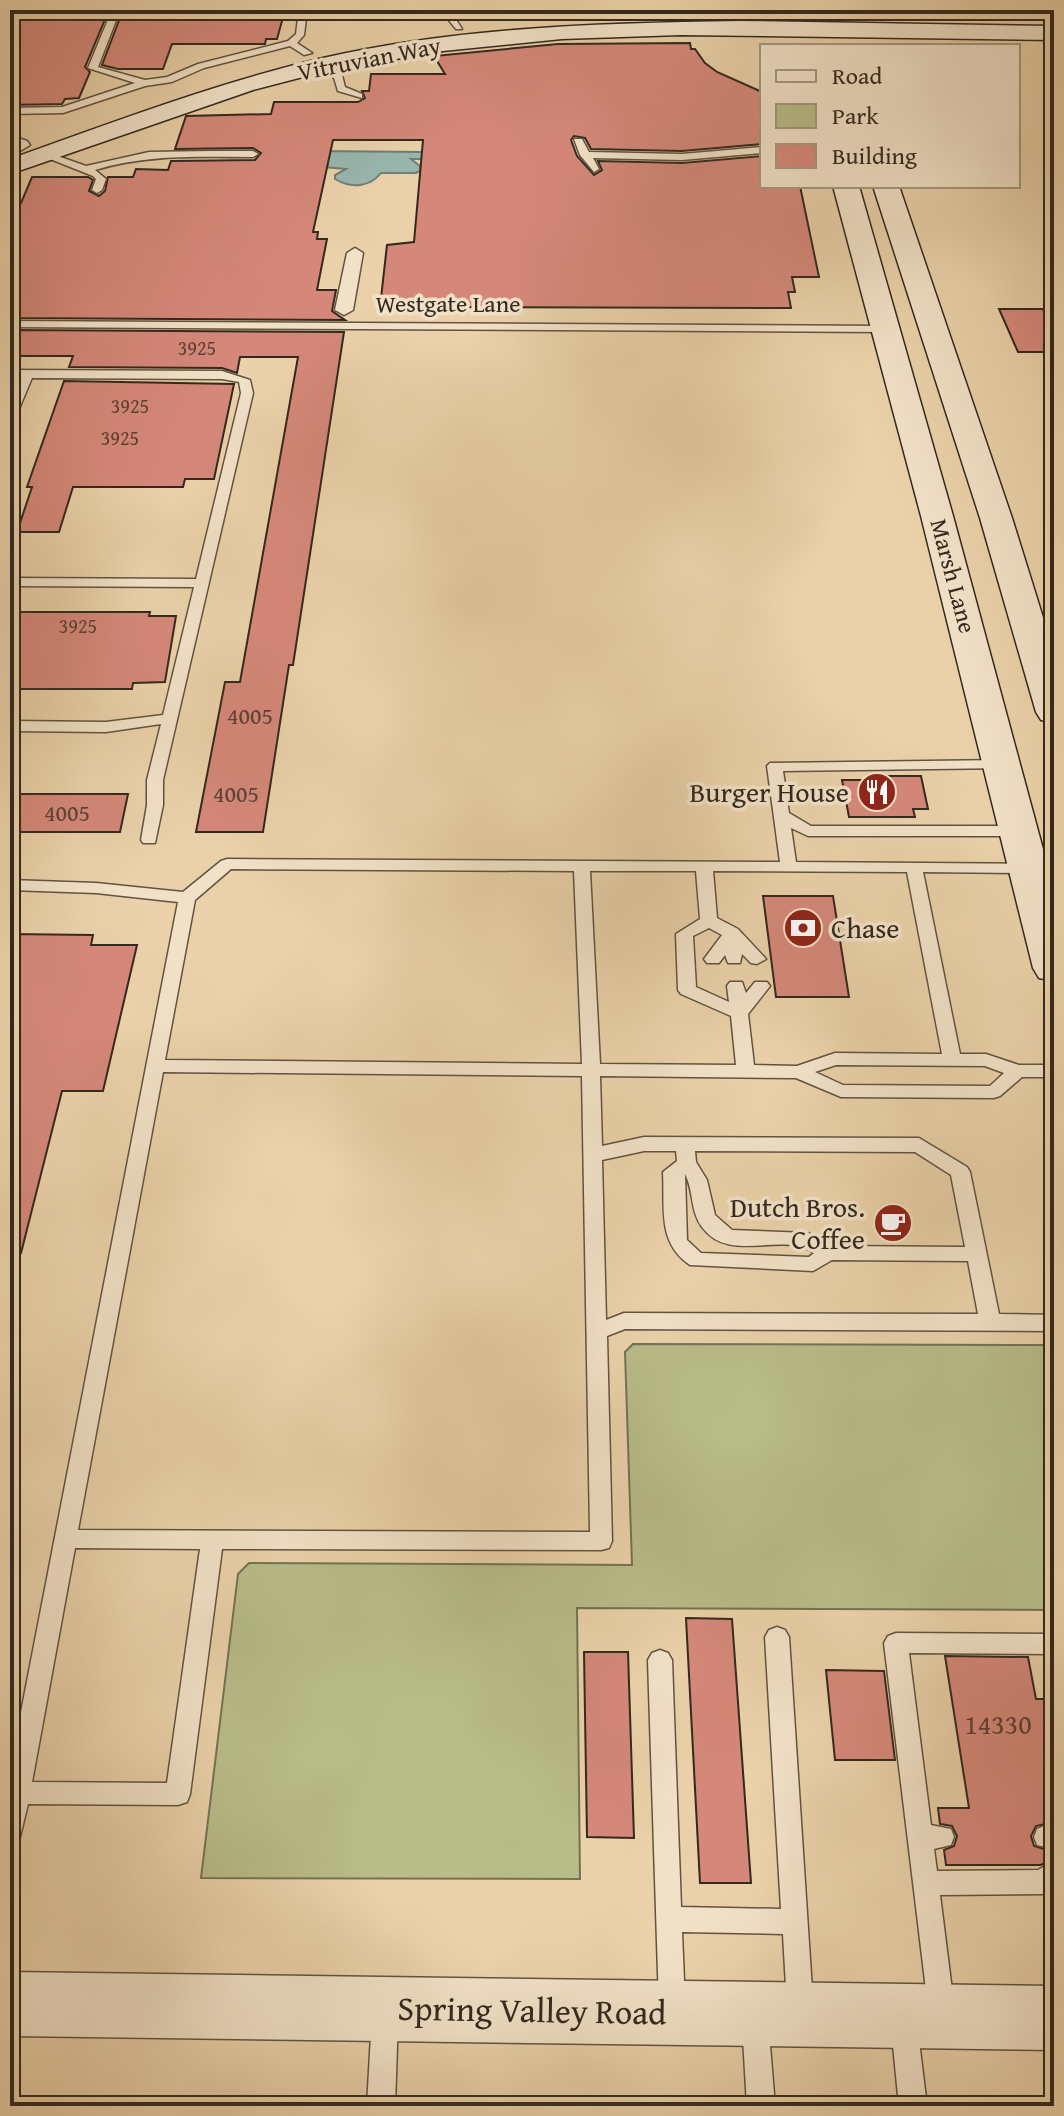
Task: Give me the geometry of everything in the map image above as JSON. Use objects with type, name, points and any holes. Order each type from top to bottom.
[{"type":"main road","points":[[863,10],[901,23],[1054,33]]},
{"type":"main road","name":"Vitruvian Way","points":[[12,150],[179,83],[455,18],[599,15],[839,29],[901,23]]},
{"type":"main road","points":[[839,29],[869,34],[901,23],[1054,20]]},
{"type":"main road","name":"Vitruvian Way","points":[[12,150],[45,155],[198,100],[307,53],[499,38],[803,25]]},
{"type":"main road","points":[[695,28],[778,44]]},
{"type":"main road","name":"Marsh Lane","points":[[847,188],[937,516],[1054,968]]},
{"type":"main road","name":"Marsh Lane","points":[[887,188],[996,518],[1054,712]]},
{"type":"main road","points":[[886,329],[933,329]]},
{"type":"main road","points":[[937,516],[996,518]]},
{"type":"main road","name":"Spring Valley Road","points":[[10,2004],[1054,2018]]},
{"type":"street","points":[[344,310],[355,253]]},
{"type":"lane","points":[[116,10],[93,68],[144,83],[179,83]]},
{"type":"lane","points":[[303,10],[300,35],[307,53],[339,77],[341,89],[359,96]]},
{"type":"lane","points":[[10,111],[63,110],[144,83]]},
{"type":"lane","points":[[578,141],[594,169]]},
{"type":"lane","points":[[585,155],[682,157],[760,150]]},
{"type":"lane","points":[[88,169],[127,156],[151,153],[253,154]]},
{"type":"lane","points":[[45,155],[88,169],[101,179],[97,190]]},
{"type":"lane","points":[[598,311],[599,327]]},
{"type":"lane","name":"Westgate Lane","points":[[10,324],[886,329]]},
{"type":"lane","points":[[10,374],[222,375],[244,380],[247,393],[155,780],[155,805],[149,840]]},
{"type":"lane","points":[[10,416],[27,374]]},
{"type":"lane","points":[[10,582],[203,583]]},
{"type":"lane","points":[[10,726],[106,727],[168,719]]},
{"type":"lane","points":[[789,867],[775,766],[1003,765]]},
{"type":"lane","points":[[781,815],[808,831],[1019,831]]},
{"type":"lane","points":[[10,1833],[14,1793],[187,898],[227,864],[1029,868]]},
{"type":"lane","points":[[65,1539],[601,1541],[591,1068],[582,866]]},
{"type":"lane","points":[[704,867],[709,921]]},
{"type":"lane","points":[[914,868],[952,1059]]},
{"type":"lane","points":[[10,885],[96,888],[187,898]]},
{"type":"lane","points":[[709,921],[732,933],[757,959]]},
{"type":"lane","points":[[709,921],[684,934],[687,990],[739,1013]]},
{"type":"lane","points":[[713,959],[732,933]]},
{"type":"lane","points":[[732,933],[734,959]]},
{"type":"lane","points":[[715,986],[739,1013]]},
{"type":"lane","points":[[736,986],[746,1070]]},
{"type":"lane","points":[[739,1013],[761,986]]},
{"type":"lane","points":[[155,1066],[798,1072],[835,1059],[952,1059],[986,1060],[1018,1071],[1054,1071]]},
{"type":"lane","points":[[798,1072],[841,1091],[994,1092],[1018,1071]]},
{"type":"lane","points":[[593,1155],[644,1144],[686,1154],[919,1145],[960,1172],[990,1322]]},
{"type":"lane","points":[[686,1154],[673,1172],[677,1241],[685,1252],[697,1260],[813,1264],[828,1253]]},
{"type":"lane","points":[[686,1154],[697,1173],[704,1214],[713,1228],[730,1238],[809,1240],[828,1253],[976,1254]]},
{"type":"lane","points":[[596,1332],[624,1321],[1054,1323]]},
{"type":"lane","points":[[14,1793],[178,1794],[212,1540]]},
{"type":"lane","points":[[761,2106],[795,1922],[777,1637]]},
{"type":"lane","points":[[913,2106],[922,2016],[926,1883],[932,1837],[896,1643],[1054,1644]]},
{"type":"lane","points":[[660,1660],[673,2012]]},
{"type":"lane","points":[[926,1883],[1043,1882],[1054,1873]]},
{"type":"lane","points":[[668,1919],[795,1922]]},
{"type":"lane","points":[[381,2106],[385,2008]]},
{"type":"green space","points":[[633,1344],[1054,1345],[1054,1610],[577,1608],[580,1879],[201,1878],[238,1574],[249,1563],[632,1565],[625,1352]]},
{"type":"water","points":[[311,151],[428,152],[460,159],[411,159],[420,166],[420,171],[381,173],[366,184],[354,185],[335,179],[335,175],[346,169],[323,167]]},
{"type":"building","points":[[10,10],[109,10],[85,67],[90,72],[79,98],[65,99],[62,104],[10,105]]},
{"type":"building","points":[[123,10],[285,10],[277,39],[266,39],[265,44],[172,44],[163,69],[118,69],[102,65]]},
{"type":"building","points":[[690,43],[691,49],[695,49],[705,63],[717,72],[760,91],[760,144],[682,151],[591,149],[585,138],[574,136],[571,140],[577,156],[594,175],[602,170],[598,161],[682,163],[760,156],[760,188],[800,188],[819,277],[792,277],[795,292],[788,292],[791,308],[380,307],[387,245],[414,242],[423,140],[333,140],[313,232],[318,232],[317,239],[327,239],[317,290],[336,290],[332,311],[345,320],[10,318],[10,203],[21,203],[32,177],[88,177],[93,180],[89,191],[99,196],[105,191],[108,177],[133,177],[136,169],[168,170],[171,161],[255,160],[261,153],[253,148],[175,149],[186,116],[271,114],[274,102],[358,102],[365,98],[362,91],[369,91],[371,74],[445,74],[434,56],[558,44]]},
{"type":"building","points":[[999,309],[1043,309],[1054,333],[1054,352],[1018,352]]},
{"type":"building","points":[[10,330],[344,332],[293,665],[289,665],[263,832],[196,832],[225,682],[240,682],[298,357],[240,357],[237,373],[222,368],[69,367],[73,356],[10,356]]},
{"type":"building","points":[[64,381],[234,384],[214,479],[185,479],[183,487],[73,487],[59,532],[17,532],[32,487],[27,487]]},
{"type":"building","points":[[10,612],[150,612],[149,616],[176,616],[165,682],[133,683],[132,689],[10,689]]},
{"type":"building","name":"Burger House","points":[[876,776],[921,776],[928,809],[913,809],[915,817],[849,817],[842,780],[877,780]]},
{"type":"building","points":[[10,794],[128,794],[120,832],[10,832]]},
{"type":"building","name":"Chase","points":[[763,896],[833,896],[849,997],[776,997]]},
{"type":"building","points":[[10,934],[93,935],[91,945],[137,945],[103,1091],[62,1091],[21,1253],[10,1251]]},
{"type":"building","points":[[686,1618],[732,1619],[751,1883],[700,1883]]},
{"type":"building","points":[[584,1652],[628,1652],[634,1838],[587,1837]]},
{"type":"building","points":[[945,1656],[1028,1657],[1036,1699],[1054,1699],[1054,1822],[1036,1826],[1031,1836],[1034,1846],[1054,1852],[1054,1858],[1041,1865],[946,1865],[944,1850],[954,1846],[957,1836],[952,1826],[940,1824],[938,1808],[969,1808]]},
{"type":"building","points":[[826,1670],[884,1671],[895,1760],[835,1760]]},
{"type":"place","name":"Burger House","points":[[877,792]]},
{"type":"place","name":"Chase","points":[[803,928]]},
{"type":"place","name":"Dutch Bros. Coffee","points":[[893,1223]]}]
